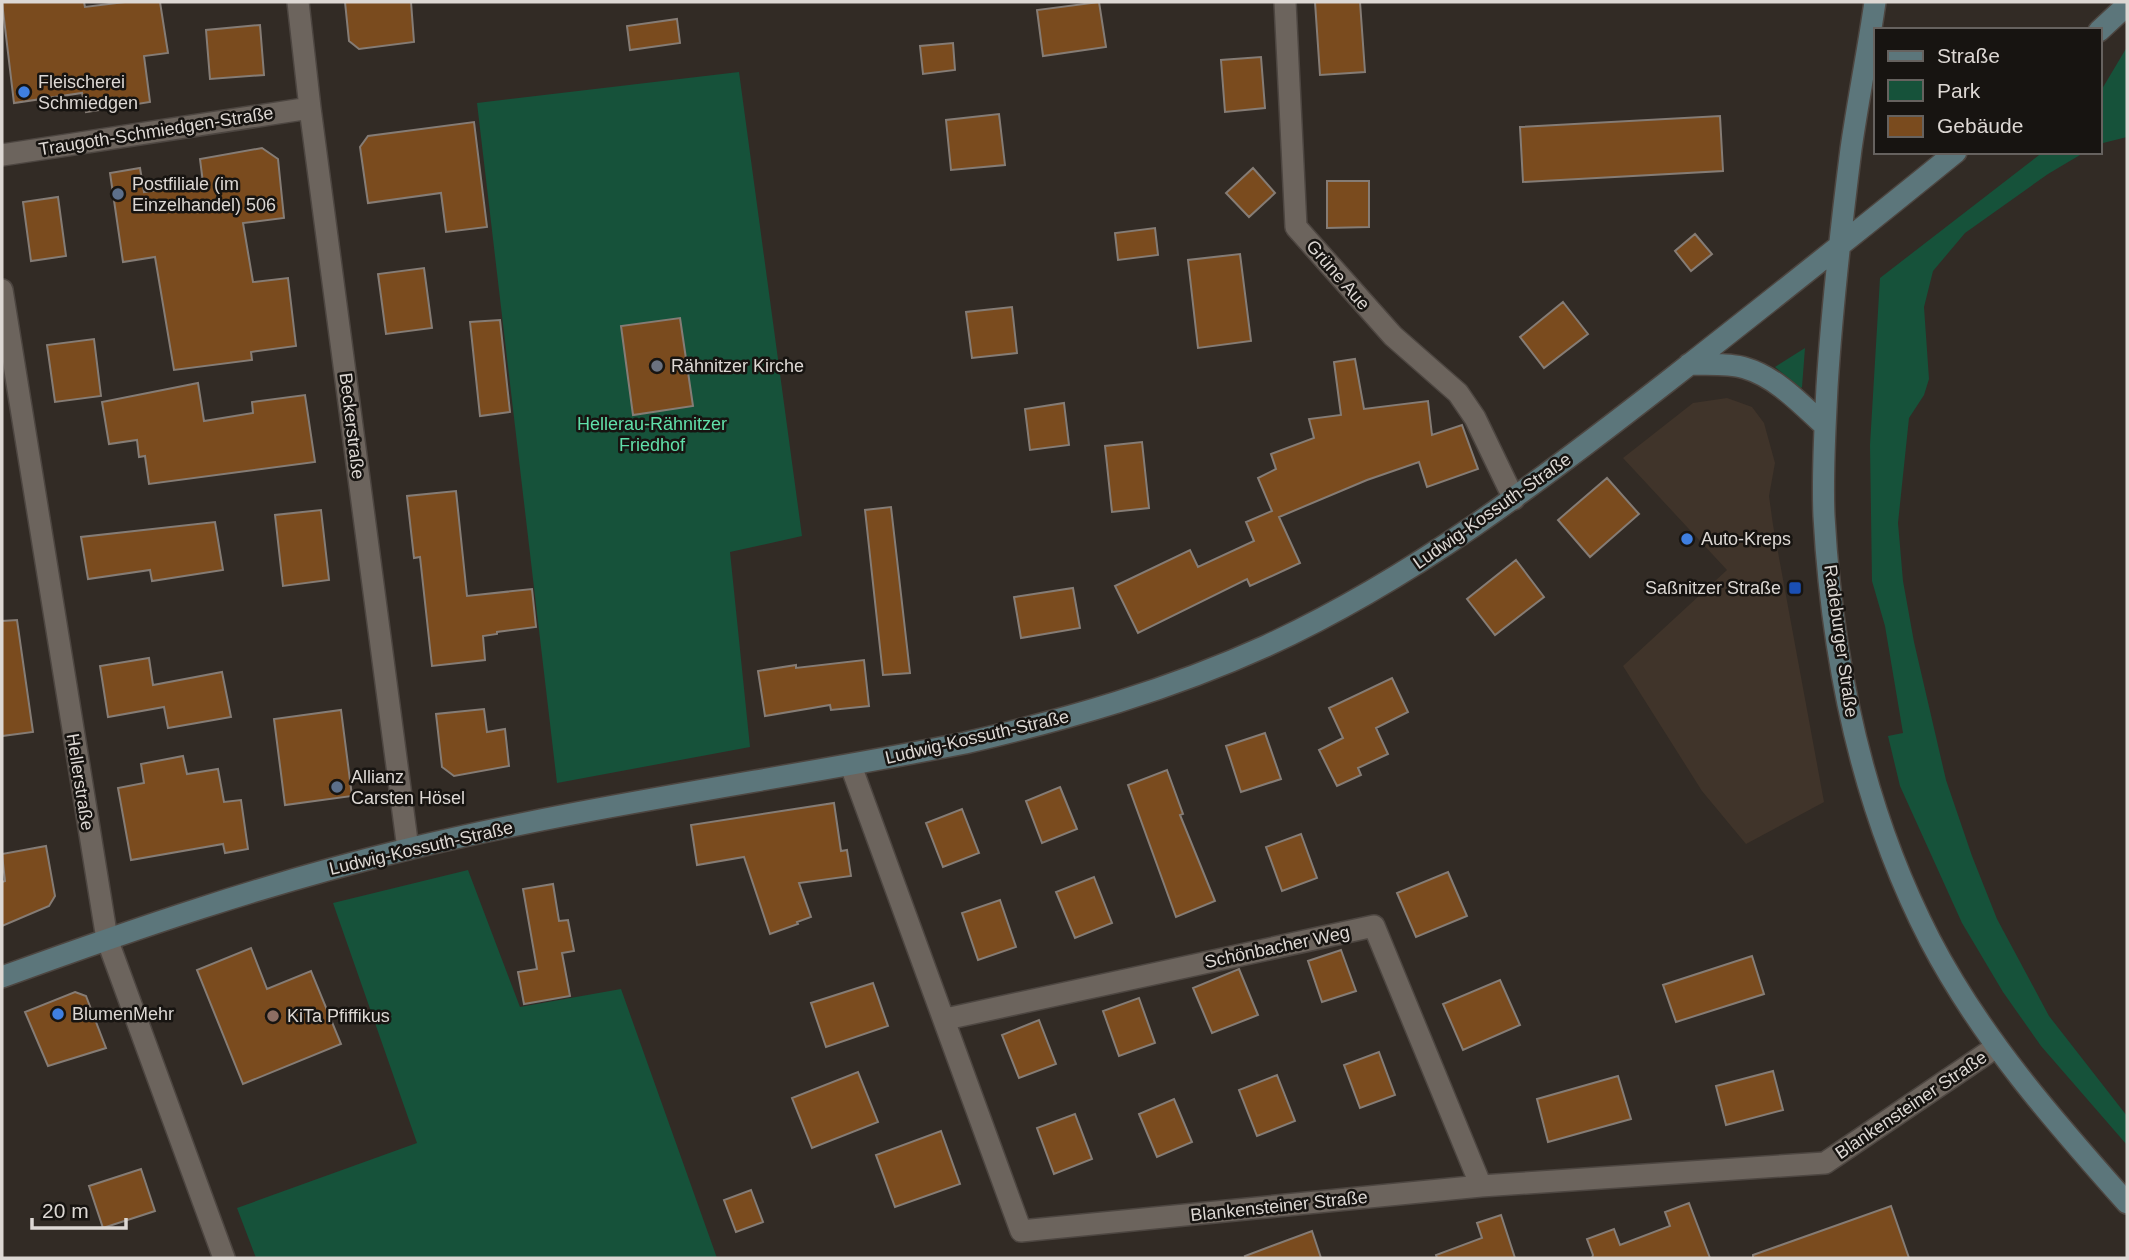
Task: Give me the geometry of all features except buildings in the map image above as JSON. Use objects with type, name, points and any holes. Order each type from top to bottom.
[{"type":"street","name":"Beckerstraße","points":[[298,2],[408,849]]},
{"type":"street","name":"Grüne Aue","points":[[1285,2],[1296,227],[1393,337],[1458,393],[1475,418],[1514,499]]},
{"type":"street","name":"Radeburger Straße","points":[[1875,2],[1872,45],[1852,146],[1831,331],[1825,425],[1824,516],[1842,670],[1857,743],[1871,796],[1909,894],[1930,940],[1961,993],[1996,1046],[2050,1115],[2127,1203]]},
{"type":"street","points":[[2101,29],[2127,5]]},
{"type":"street","name":"Traugoth-Schmiedgen-Straße","points":[[2,155],[310,108]]},
{"type":"street","points":[[1841,244],[1954,154]]},
{"type":"street","name":"Ludwig-Kossuth-Straße","points":[[2,977],[107,939],[314,873],[408,849],[584,812],[851,765],[1023,730],[1145,694],[1207,671],[1267,646],[1356,600],[1422,561],[1514,499],[1841,244]]},
{"type":"street","name":"Hellerstraße","points":[[2,290],[107,939],[223,1258]]},
{"type":"street","points":[[1689,364],[1743,367],[1765,376],[1825,425]]},
{"type":"street","name":"Blankensteiner Straße","points":[[851,765],[946,1018],[1021,1231],[1481,1186],[1825,1163],[1996,1046]]},
{"type":"street","name":"Schönbacher Weg","points":[[946,1018],[1374,926],[1481,1186]]},
{"type":"shaded area","points":[[1727,398],[1752,407],[1764,423],[1775,463],[1769,496],[1773,525],[1824,802],[1746,844],[1702,791],[1623,666],[1727,570],[1623,458],[1693,403]]},
{"type":"green space","points":[[2127,47],[2127,137],[2101,144],[2101,91]]},
{"type":"green space","name":"Hellerau-Rähnitzer Friedhof","points":[[739,72],[802,536],[730,552],[750,747],[557,783],[477,103]]},
{"type":"green space","points":[[2040,154],[2082,154],[2048,174],[1965,233],[1933,271],[1924,307],[1929,379],[1924,395],[1909,418],[1898,523],[1903,581],[1914,642],[1946,780],[1972,856],[1997,919],[2049,1016],[2127,1116],[2127,1145],[2041,1046],[2003,992],[1962,923],[1900,786],[1888,736],[1903,733],[1885,626],[1872,581],[1870,445],[1880,278]]},
{"type":"green space","points":[[1805,348],[1802,387],[1801,388],[1775,367]]},
{"type":"green space","points":[[468,870],[520,1007],[621,989],[717,1258],[256,1258],[237,1208],[417,1143],[333,903]]},
{"type":"place","name":"Fleischerei Schmiedgen","points":[[24,92]]},
{"type":"place","name":"Postfiliale (im Einzelhandel) 506","points":[[118,194]]},
{"type":"place","name":"Rähnitzer Kirche","points":[[657,366]]},
{"type":"place","name":"Auto-Kreps","points":[[1687,539]]},
{"type":"place","name":"Saßnitzer Straße","points":[[1795,588]]},
{"type":"place","name":"Allianz Carsten Hösel","points":[[337,787]]},
{"type":"place","name":"BlumenMehr","points":[[58,1014]]},
{"type":"place","name":"KiTa Pfiffikus","points":[[273,1016]]}]
